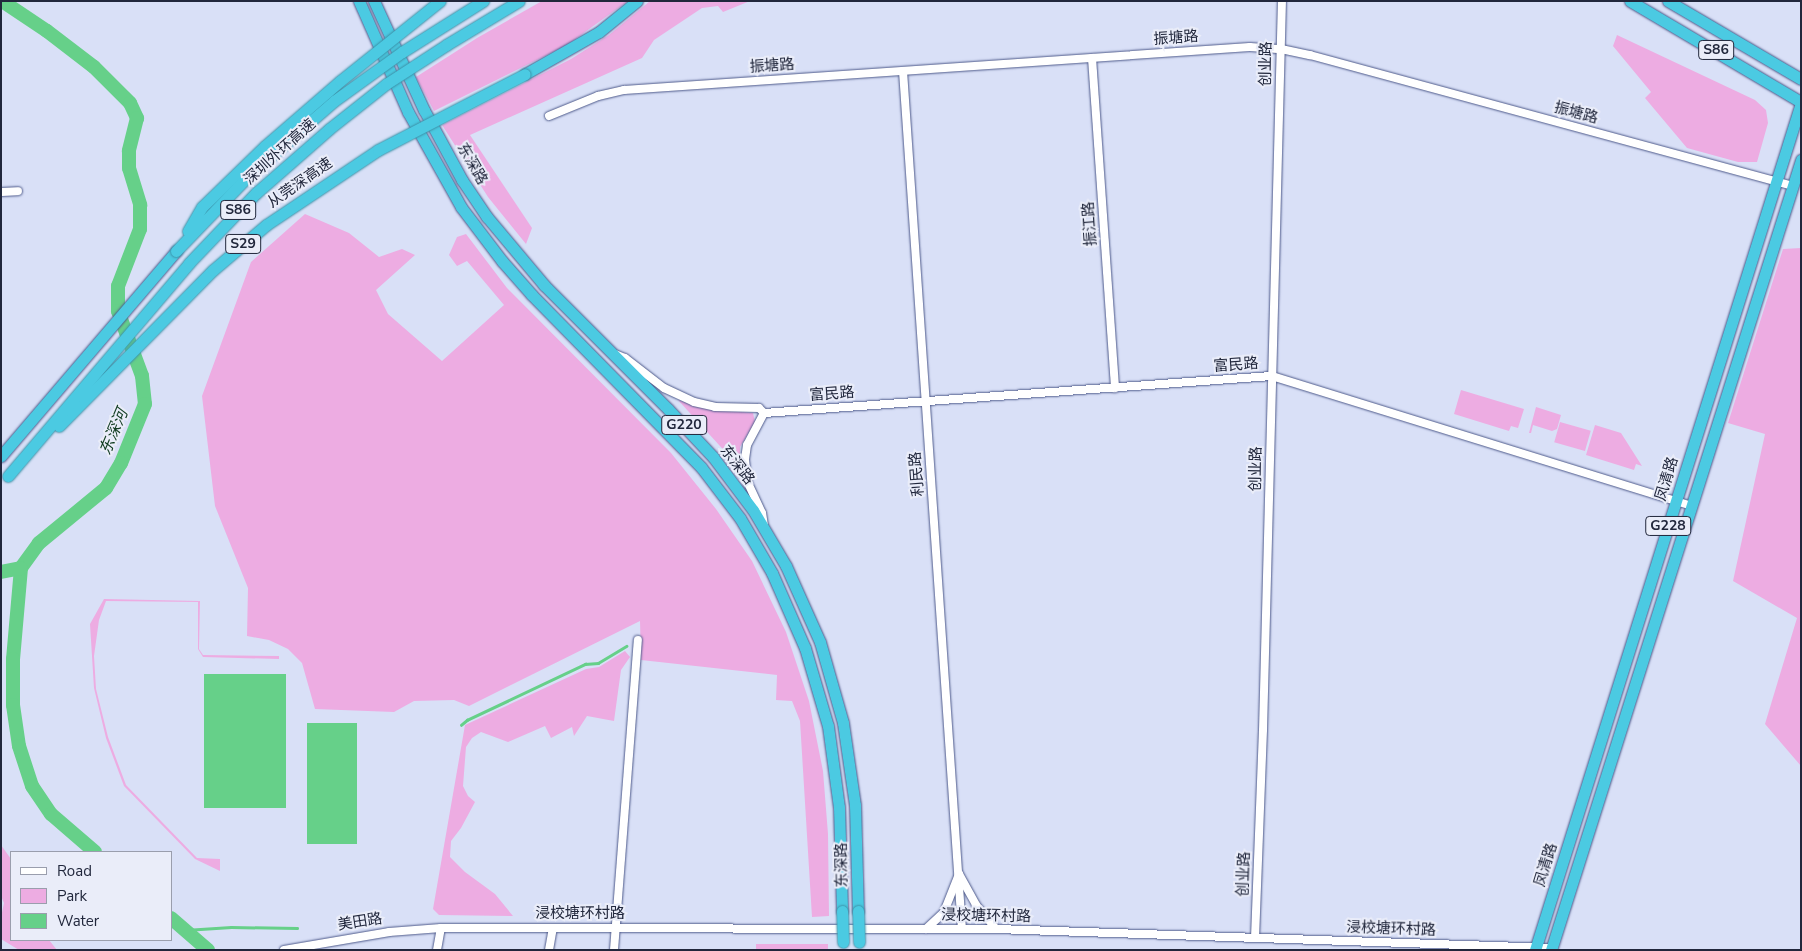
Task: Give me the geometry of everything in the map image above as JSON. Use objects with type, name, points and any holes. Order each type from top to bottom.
[{"type":"highway","name":"东深路","points":[[374,1],[413,87],[470,192],[529,269],[698,440],[740,492],[764,527],[804,604],[827,662],[838,702],[853,785],[859,946]]},
{"type":"highway","points":[[176,251],[202,207],[239,170],[321,97],[440,1]]},
{"type":"highway","name":"深圳外环高速","points":[[1,456],[176,251],[252,172],[334,101],[402,52],[484,1]]},
{"type":"highway","name":"深圳外环高速","points":[[4,479],[194,257],[256,193],[329,129],[386,84],[453,40],[519,1]]},
{"type":"highway","name":"从莞深高速","points":[[4,479],[91,396],[213,270],[266,225],[378,150],[525,74],[599,32],[637,1]]},
{"type":"highway","name":"S86","points":[[1630,1],[1801,102]]},
{"type":"highway","name":"S86","points":[[1668,1],[1801,79]]},
{"type":"highway","points":[[1682,1],[1753,50]]},
{"type":"highway","name":"东深路","points":[[359,4],[408,112],[470,220],[532,295],[701,467],[740,518],[772,572],[805,648],[828,726],[839,807],[843,946]]},
{"type":"highway","name":"凤清路","points":[[1535,948],[1801,102]]},
{"type":"highway","name":"凤清路","points":[[1551,949],[1801,160]]},
{"type":"street","name":"创业路","points":[[1255,938],[1263,730],[1282,1]]},
{"type":"street","name":"振塘路","points":[[549,116],[598,96],[624,90],[1250,47],[1280,49],[1793,186]]},
{"type":"street","name":"振江路","points":[[1092,58],[1115,388]]},
{"type":"street","name":"利民路","points":[[903,71],[962,929]]},
{"type":"street","points":[[1,192],[18,191]]},
{"type":"street","name":"富民路","points":[[608,351],[625,358],[664,388],[694,402],[715,407],[759,408],[764,413],[1272,376],[1691,506]]},
{"type":"street","points":[[764,413],[747,445],[745,460],[746,476],[762,513],[764,527]]},
{"type":"street","points":[[614,950],[638,640]]},
{"type":"street","name":"利民路","points":[[926,929],[944,912],[959,874]]},
{"type":"street","name":"利民路","points":[[959,874],[976,905],[996,929]]},
{"type":"street","points":[[437,950],[441,928]]},
{"type":"street","name":"浸校塘环村路","points":[[441,928],[996,929],[1551,949]]},
{"type":"street","name":"美田路","points":[[284,950],[389,932],[441,928]]},
{"type":"street","points":[[549,950],[553,928]]},
{"type":"green space","points":[[542,1],[628,1],[567,45],[434,111],[416,77],[477,38]]},
{"type":"green space","points":[[650,1],[750,1],[723,12],[718,6],[702,8],[654,40],[642,58],[470,135],[532,228],[526,244],[488,197],[442,125],[571,59],[609,35]]},
{"type":"green space","points":[[1617,35],[1755,100],[1766,110],[1768,123],[1757,162],[1738,162],[1687,148],[1645,98],[1651,92],[1613,46]]},
{"type":"green space","points":[[305,214],[349,233],[379,257],[402,249],[415,255],[376,290],[388,314],[442,361],[504,305],[467,261],[457,266],[449,255],[457,237],[466,234],[507,288],[671,453],[716,509],[752,561],[786,632],[809,701],[823,771],[828,834],[829,916],[812,917],[800,721],[792,701],[776,700],[777,675],[641,660],[640,621],[469,706],[454,700],[414,701],[394,712],[315,709],[302,663],[288,649],[269,640],[247,636],[248,588],[215,506],[202,396],[251,262]]},
{"type":"green space","points":[[1801,248],[1801,766],[1765,724],[1797,618],[1733,581],[1765,434],[1728,423],[1783,249]]},
{"type":"green space","points":[[1461,390],[1524,409],[1518,428],[1511,426],[1509,431],[1454,414]]},
{"type":"green space","points":[[678,400],[707,409],[753,413],[755,422],[740,447],[740,468]]},
{"type":"green space","points":[[1536,407],[1561,415],[1557,429],[1552,431],[1533,425],[1531,433],[1529,433]]},
{"type":"green space","points":[[1560,422],[1591,431],[1585,451],[1554,442]]},
{"type":"green space","points":[[1595,425],[1621,433],[1642,466],[1636,464],[1634,470],[1586,455]]},
{"type":"green space","points":[[104,599],[200,601],[199,649],[203,655],[279,656],[279,659],[203,657],[198,649],[198,602],[106,601],[99,620],[94,656],[96,689],[108,737],[126,785],[197,858],[220,859],[220,871],[195,859],[124,786],[106,738],[94,688],[90,624]]},
{"type":"green space","points":[[625,651],[630,657],[621,670],[614,721],[587,716],[574,736],[572,727],[551,738],[545,726],[508,742],[481,732],[472,738],[466,747],[463,786],[468,796],[475,802],[461,828],[451,841],[450,857],[465,872],[495,894],[513,916],[439,915],[433,909],[465,725],[586,669],[599,667]]},
{"type":"green space","points":[[1,845],[10,858],[10,941],[50,941],[57,950],[19,950],[1,939],[1,917],[4,903],[1,896]]},
{"type":"green space","points":[[756,944],[828,944],[828,950],[756,950]]},
{"type":"water","points":[[204,674],[286,674],[286,808],[204,808]]},
{"type":"water","points":[[307,723],[357,723],[357,844],[307,844]]},
{"type":"waterway","name":"东深河","points":[[2,1],[47,31],[94,67],[130,103],[137,118],[129,151],[129,168],[140,205],[140,229],[118,286],[118,311],[142,376],[145,404],[121,463],[106,488],[39,543],[21,568],[13,659],[13,705],[19,746],[32,786],[51,814],[94,851]]},
{"type":"waterway","points":[[1,572],[21,568]]},
{"type":"waterway","points":[[461,725],[467,720],[585,664],[598,663],[626,646]]},
{"type":"waterway","name":"东深河","points":[[172,919],[208,950]]},
{"type":"waterway","points":[[185,930],[231,927],[297,928]]}]
